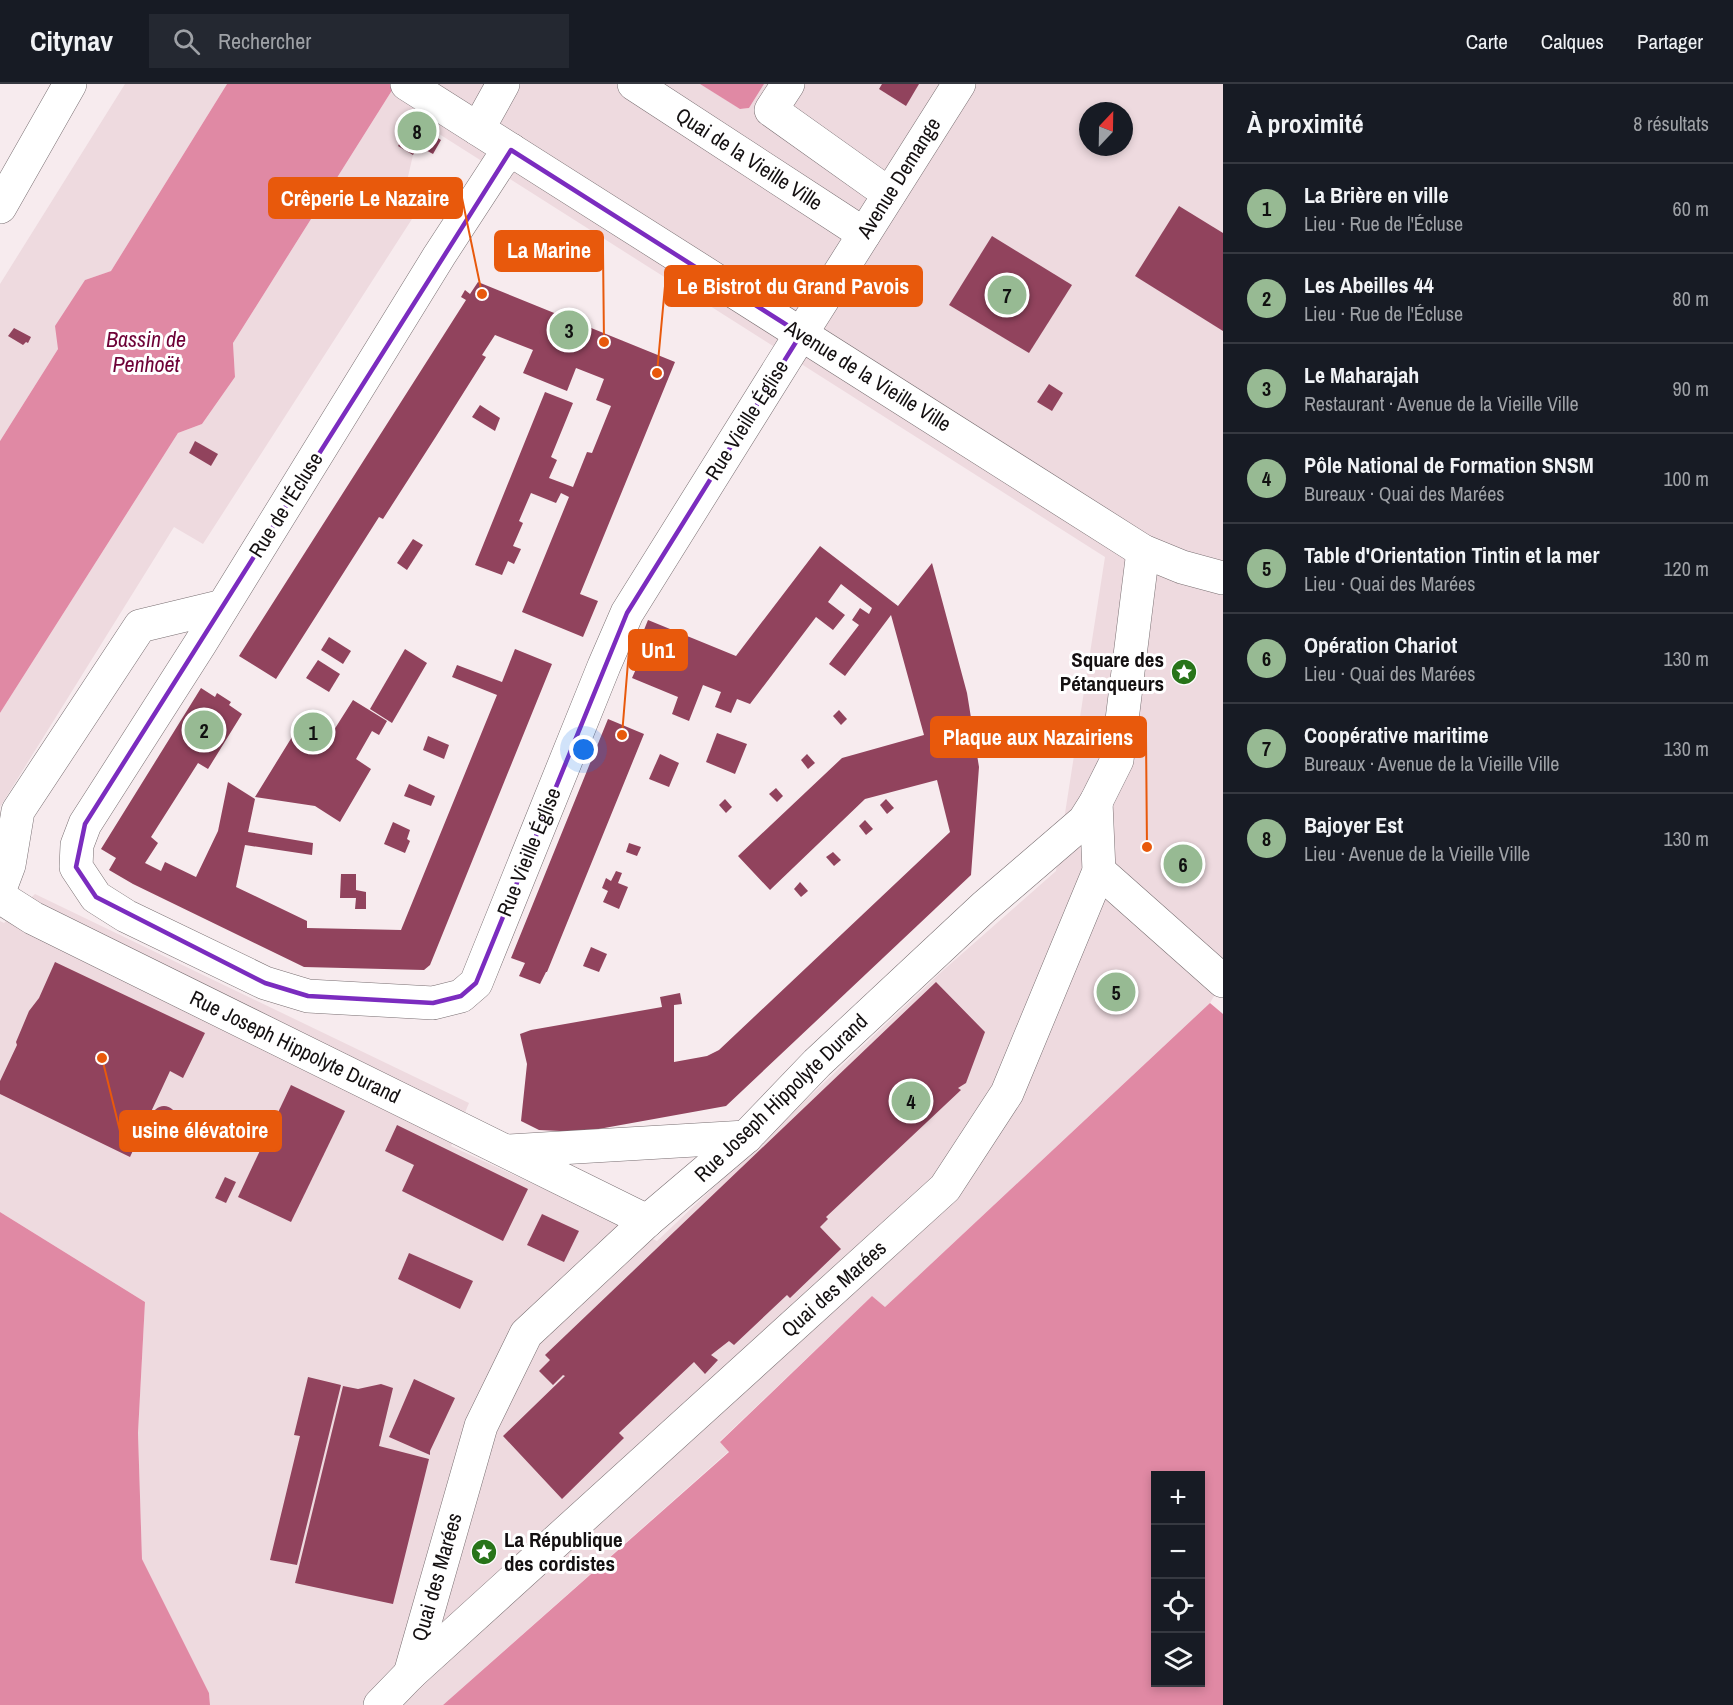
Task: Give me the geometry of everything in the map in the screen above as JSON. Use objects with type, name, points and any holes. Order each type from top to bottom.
[{"type":"street","points":[[0,207],[70,84]]},
{"type":"street","points":[[478,129],[503,84]]},
{"type":"street","name":"Quai de la Vieille Ville","points":[[634,84],[864,234]]},
{"type":"street","points":[[788,84],[771,110],[889,194]]},
{"type":"street","name":"Avenue de la Vieille Ville","points":[[408,85],[1143,551],[1182,567],[1223,578]]},
{"type":"street","name":"Avenue Demange","points":[[801,334],[953,88]]},
{"type":"street","name":"Rue de l'Écluse","points":[[76,867],[77,844],[85,824],[440,256],[499,164],[511,150]]},
{"type":"street","name":"Rue Vieille Église","points":[[76,867],[96,897],[126,916],[265,984],[319,997],[433,1003],[461,996],[476,983],[627,613],[801,334]]},
{"type":"street","name":"Rue Joseph Hippolyte Durand","points":[[0,897],[33,918],[647,1221],[746,1137],[817,1063],[884,1000],[984,907],[1084,821],[1117,760],[1143,551]]},
{"type":"street","points":[[0,889],[9,865],[18,812],[140,626],[223,606]]},
{"type":"street","name":"Quai des Marées","points":[[380,1705],[410,1674],[945,1188],[1007,1093],[1099,871],[1096,802]]},
{"type":"street","points":[[1099,871],[1223,981]]},
{"type":"street","points":[[507,1151],[746,1137]]},
{"type":"street","name":"Quai des Marées","points":[[410,1674],[481,1426],[526,1334],[647,1221]]},
{"type":"highlighted area","points":[[511,150],[801,334],[627,613],[476,983],[461,996],[433,1003],[308,996],[265,983],[96,897],[76,867],[85,824]]},
{"type":"shaded area","points":[[125,84],[227,84],[111,271],[85,280],[58,349],[0,441],[0,284]]},
{"type":"shaded area","points":[[396,84],[700,84],[741,109],[749,108],[764,84],[1223,84],[1223,981],[1210,1003],[885,1307],[872,1296],[720,1441],[729,1451],[443,1705],[210,1705],[209,1693],[142,1559],[138,1433],[145,1302],[0,1212],[0,921],[4,923],[35,894],[469,1103],[451,1146],[657,1241],[939,974],[1056,871],[1105,557],[414,118],[398,146],[413,155],[404,194],[421,205],[203,544],[174,527],[0,807],[0,713],[178,433],[202,424],[235,377],[233,343]]},
{"type":"water","name":"Bassin de Penhoët","points":[[227,84],[396,84],[233,343],[235,377],[202,424],[178,433],[0,713],[0,441],[58,349],[55,326],[85,280],[111,271]]},
{"type":"water","points":[[700,84],[764,84],[749,108],[740,109]]},
{"type":"water","points":[[1210,1003],[1223,1014],[1223,1705],[443,1705],[729,1452],[720,1442],[872,1296],[885,1307]]},
{"type":"water","points":[[0,1212],[145,1302],[138,1433],[142,1559],[209,1693],[210,1705],[0,1705]]},
{"type":"building","points":[[882,84],[919,84],[906,106],[879,89]]},
{"type":"building","points":[[412,122],[441,140],[433,154],[418,146],[413,155],[398,146]]},
{"type":"building","points":[[1179,206],[1223,233],[1223,331],[1135,276]]},
{"type":"building","points":[[992,236],[1072,285],[1029,353],[949,305]]},
{"type":"building","points":[[478,282],[675,362],[580,594],[598,601],[583,637],[522,612],[569,497],[561,493],[556,503],[531,493],[519,521],[523,523],[513,546],[521,549],[514,564],[508,561],[502,575],[475,565],[545,392],[573,403],[551,457],[557,460],[549,478],[573,487],[587,452],[592,453],[611,406],[596,400],[604,379],[576,368],[567,391],[523,373],[533,350],[495,335],[482,355],[486,357],[435,438],[383,519],[379,517],[276,679],[239,656],[466,300],[461,297],[465,290],[470,294]]},
{"type":"building","points":[[14,328],[31,337],[28,343],[23,345],[8,336]]},
{"type":"building","points":[[1049,384],[1063,393],[1052,411],[1037,402]]},
{"type":"building","points":[[480,405],[500,418],[495,431],[472,417]]},
{"type":"building","points":[[195,441],[218,454],[211,466],[189,453]]},
{"type":"building","points":[[413,539],[423,545],[407,570],[397,563]]},
{"type":"building","points":[[820,546],[898,606],[932,563],[967,693],[979,767],[971,875],[726,1106],[582,1132],[539,1130],[521,1121],[527,1064],[520,1034],[531,1030],[662,1007],[660,997],[680,993],[682,1004],[674,1005],[674,1062],[707,1056],[719,1050],[950,832],[937,780],[865,799],[770,890],[738,856],[842,758],[924,735],[891,615],[845,676],[829,664],[859,625],[852,620],[860,608],[869,614],[872,608],[841,584],[828,602],[845,615],[833,630],[816,617],[750,704],[737,699],[731,713],[715,707],[721,692],[703,685],[689,721],[672,714],[678,697],[632,678],[640,660],[633,657],[648,620],[736,656]]},
{"type":"building","points":[[329,637],[351,651],[343,664],[321,650]]},
{"type":"building","points":[[405,649],[427,663],[392,723],[370,709]]},
{"type":"building","points":[[515,649],[552,664],[430,965],[424,970],[304,967],[133,884],[109,870],[116,858],[101,849],[201,688],[215,697],[217,693],[231,702],[229,705],[242,714],[208,769],[198,763],[151,837],[158,843],[145,863],[161,871],[165,862],[196,877],[218,831],[228,782],[255,799],[248,832],[313,843],[312,855],[245,845],[236,887],[307,921],[307,928],[401,930],[497,695],[452,677],[457,665],[502,682]]},
{"type":"building","points":[[318,660],[340,674],[329,692],[306,678]]},
{"type":"building","points":[[353,700],[387,721],[379,735],[372,731],[356,759],[371,769],[340,822],[315,806],[255,797],[300,724],[327,741]]},
{"type":"building","points":[[839,710],[847,719],[841,725],[833,716]]},
{"type":"building","points":[[608,719],[644,734],[547,972],[540,984],[519,976],[525,963],[511,958]]},
{"type":"building","points":[[717,733],[747,744],[735,774],[706,762]]},
{"type":"building","points":[[428,736],[449,745],[444,759],[423,750]]},
{"type":"building","points":[[660,754],[679,763],[669,787],[649,779]]},
{"type":"building","points":[[807,754],[815,763],[808,769],[801,760]]},
{"type":"building","points":[[409,784],[435,796],[431,806],[404,796]]},
{"type":"building","points":[[776,788],[783,796],[777,802],[769,794]]},
{"type":"building","points":[[725,799],[732,807],[726,813],[719,805]]},
{"type":"building","points":[[886,799],[894,808],[887,814],[880,805]]},
{"type":"building","points":[[865,820],[873,829],[866,835],[859,826]]},
{"type":"building","points":[[393,822],[410,830],[407,839],[410,841],[405,853],[384,844]]},
{"type":"building","points":[[629,843],[641,847],[637,856],[626,852]]},
{"type":"building","points":[[833,852],[841,860],[834,866],[826,857]]},
{"type":"building","points":[[616,871],[622,873],[618,883],[628,887],[619,909],[603,902],[608,891],[602,888],[606,878],[611,881]]},
{"type":"building","points":[[341,874],[356,874],[356,890],[366,892],[366,909],[355,909],[356,898],[340,898]]},
{"type":"building","points":[[800,882],[808,891],[801,897],[794,889]]},
{"type":"building","points":[[591,947],[607,954],[599,972],[583,966]]},
{"type":"building","points":[[55,962],[205,1033],[183,1078],[170,1071],[130,1157],[0,1094],[0,1081],[17,1045],[16,1042],[29,1011],[39,998]]},
{"type":"building","points":[[936,982],[985,1032],[966,1083],[958,1088],[961,1090],[826,1217],[828,1219],[820,1227],[841,1249],[790,1298],[787,1295],[734,1345],[729,1341],[711,1355],[718,1360],[705,1374],[694,1362],[619,1433],[624,1438],[562,1499],[503,1436],[565,1376],[563,1375],[553,1385],[539,1371],[550,1360],[545,1355]]},
{"type":"building","points":[[291,1085],[345,1111],[291,1222],[238,1197]]},
{"type":"building","points":[[164,1106],[173,1109],[176,1118],[173,1127],[164,1130],[155,1127],[152,1118],[155,1109]]},
{"type":"building","points":[[397,1125],[528,1189],[503,1241],[402,1191],[414,1165],[385,1151]]},
{"type":"building","points":[[225,1177],[236,1182],[226,1203],[215,1198]]},
{"type":"building","points":[[542,1214],[579,1231],[564,1262],[527,1245]]},
{"type":"building","points":[[409,1253],[473,1281],[460,1309],[398,1279]]},
{"type":"building","points":[[308,1377],[341,1385],[297,1565],[270,1560],[300,1436],[294,1435]]},
{"type":"building","points":[[414,1379],[455,1398],[430,1455],[389,1437]]},
{"type":"building","points":[[381,1384],[393,1388],[379,1446],[429,1459],[393,1604],[295,1583],[343,1386],[358,1389]]},
{"type":"place","name":"Bajoyer Est","points":[[417,131]]},
{"type":"place","name":"Crêperie Le Nazaire","points":[[482,294]]},
{"type":"place","name":"Coopérative maritime","points":[[1007,295]]},
{"type":"place","name":"Le Maharajah","points":[[569,330]]},
{"type":"place","name":"La Marine","points":[[604,342]]},
{"type":"place","name":"Le Bistrot du Grand Pavois","points":[[657,373]]},
{"type":"place","name":"Square des Pétanqueurs","points":[[1184,672]]},
{"type":"place","name":"Les Abeilles 44","points":[[204,730]]},
{"type":"place","name":"La Brière en ville","points":[[313,732]]},
{"type":"place","name":"Un1","points":[[622,735]]},
{"type":"place","name":"Plaque aux Nazairiens","points":[[1147,847]]},
{"type":"place","name":"Opération Chariot","points":[[1183,864]]},
{"type":"place","name":"Table d'Orientation Tintin et la mer","points":[[1116,992]]},
{"type":"place","name":"usine élévatoire","points":[[102,1058]]},
{"type":"place","name":"Pôle National de Formation SNSM","points":[[911,1101]]},
{"type":"place","name":"La République des cordistes","points":[[484,1552]]}]
